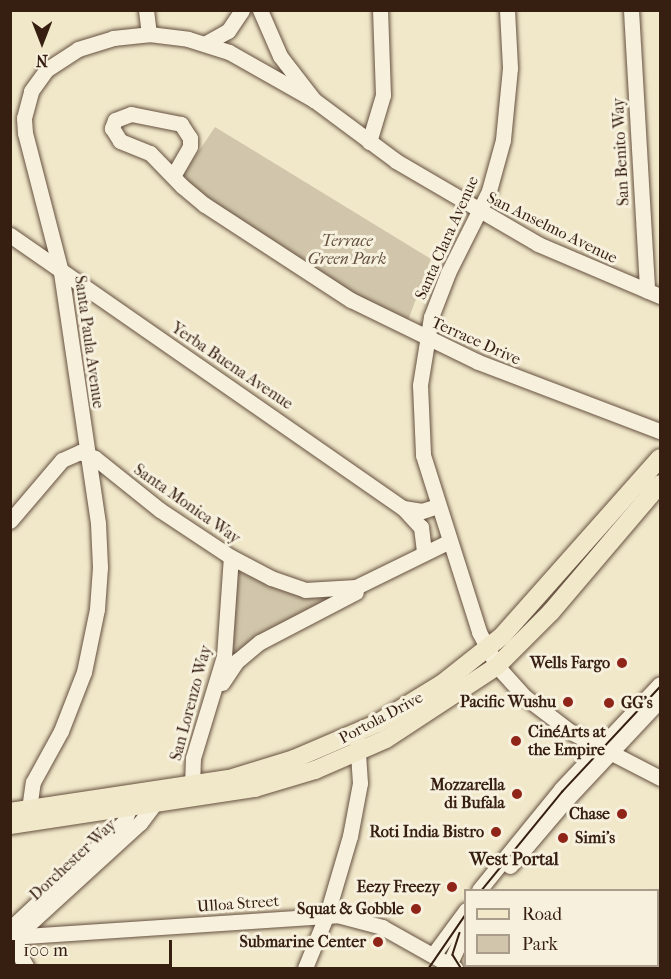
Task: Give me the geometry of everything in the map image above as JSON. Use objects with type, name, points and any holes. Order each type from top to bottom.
[{"type":"main road","name":"Portola Drive","points":[[10,812],[192,786],[273,766],[356,734],[422,697],[487,650],[538,600],[660,458]]},
{"type":"main road","name":"Portola Drive","points":[[10,825],[153,806],[255,788],[360,752],[424,717],[497,666],[551,612],[660,484]]},
{"type":"street","points":[[146,10],[149,34]]},
{"type":"street","points":[[206,44],[228,31],[242,10]]},
{"type":"street","name":"San Anselmo Avenue","points":[[260,10],[280,56],[314,100]]},
{"type":"street","points":[[369,142],[383,95],[380,10]]},
{"type":"street","name":"Santa Clara Avenue","points":[[507,10],[510,68],[507,117],[497,167],[479,213],[448,273],[426,339],[420,385],[420,430],[436,506],[487,650],[497,666],[541,710],[604,752],[660,778]]},
{"type":"street","name":"San Benito Way","points":[[631,10],[654,294]]},
{"type":"street","name":"Santa Paula Avenue","points":[[29,809],[33,782],[61,731],[84,672],[97,609],[100,545],[61,272],[25,133],[24,118],[31,91],[46,70],[78,49],[113,38],[149,34],[206,44],[229,52]]},
{"type":"street","name":"San Anselmo Avenue","points":[[229,52],[314,100],[369,142],[479,213],[556,253],[654,294]]},
{"type":"street","name":"Terrace Drive","points":[[173,176],[190,146],[190,138],[181,124],[131,114],[115,120],[114,136],[150,153],[173,176],[205,206],[326,285],[426,339],[559,395],[660,431]]},
{"type":"street","name":"Yerba Buena Avenue","points":[[10,235],[61,272],[314,442],[403,508],[421,527],[424,550]]},
{"type":"street","points":[[10,521],[62,460],[73,453],[88,454]]},
{"type":"street","name":"Santa Monica Way","points":[[88,454],[160,510],[231,557],[271,579],[305,590],[341,591],[374,581]]},
{"type":"street","points":[[403,508],[422,511],[436,506]]},
{"type":"street","name":"Santa Monica Way","points":[[213,701],[227,674],[254,646],[374,581],[424,550],[448,542]]},
{"type":"street","name":"San Lorenzo Way","points":[[192,786],[193,758],[213,701],[227,634],[231,557]]},
{"type":"street","points":[[494,889],[660,684]]},
{"type":"street","points":[[481,889],[515,843],[604,752],[660,700]]},
{"type":"street","points":[[305,969],[327,914],[354,818],[360,783],[360,752],[356,734]]},
{"type":"street","name":"Dorchester Way","points":[[13,937],[140,823],[153,806]]},
{"type":"street","name":"Dorchester Way","points":[[13,937],[16,922],[124,822],[129,809]]},
{"type":"street","points":[[433,955],[464,911]]},
{"type":"street","name":"Ulloa Street","points":[[13,937],[327,914],[372,923],[452,967]]},
{"type":"street","points":[[452,967],[464,933]]},
{"type":"street","points":[[13,937],[27,969]]},
{"type":"green space","name":"Terrace Green Park","points":[[215,127],[431,259],[407,323],[327,282],[180,179]]},
{"type":"green space","points":[[238,571],[290,593],[329,598],[229,658]]},
{"type":"tram line","points":[[483,889],[562,792],[660,687]]},
{"type":"tram line","points":[[429,968],[464,917]]},
{"type":"tram line","points":[[460,933],[453,955],[461,968]]},
{"type":"place","name":"Wells Fargo","points":[[622,663]]},
{"type":"place","name":"Pacific Wushu","points":[[568,702]]},
{"type":"place","name":"GG’s","points":[[609,703]]},
{"type":"place","name":"CinéArts at the Empire","points":[[516,741]]},
{"type":"place","name":"Mozzarella di Bufala","points":[[517,794]]},
{"type":"place","name":"Chase","points":[[622,814]]},
{"type":"place","name":"Roti India Bistro","points":[[496,832]]},
{"type":"place","name":"Simi’s","points":[[563,838]]},
{"type":"place","name":"Eezy Freezy","points":[[452,887]]},
{"type":"place","name":"Squat & Gobble","points":[[416,909]]},
{"type":"place","name":"Submarine Center","points":[[378,942]]},
{"type":"district","name":"West Portal","points":[[514,860]]}]
